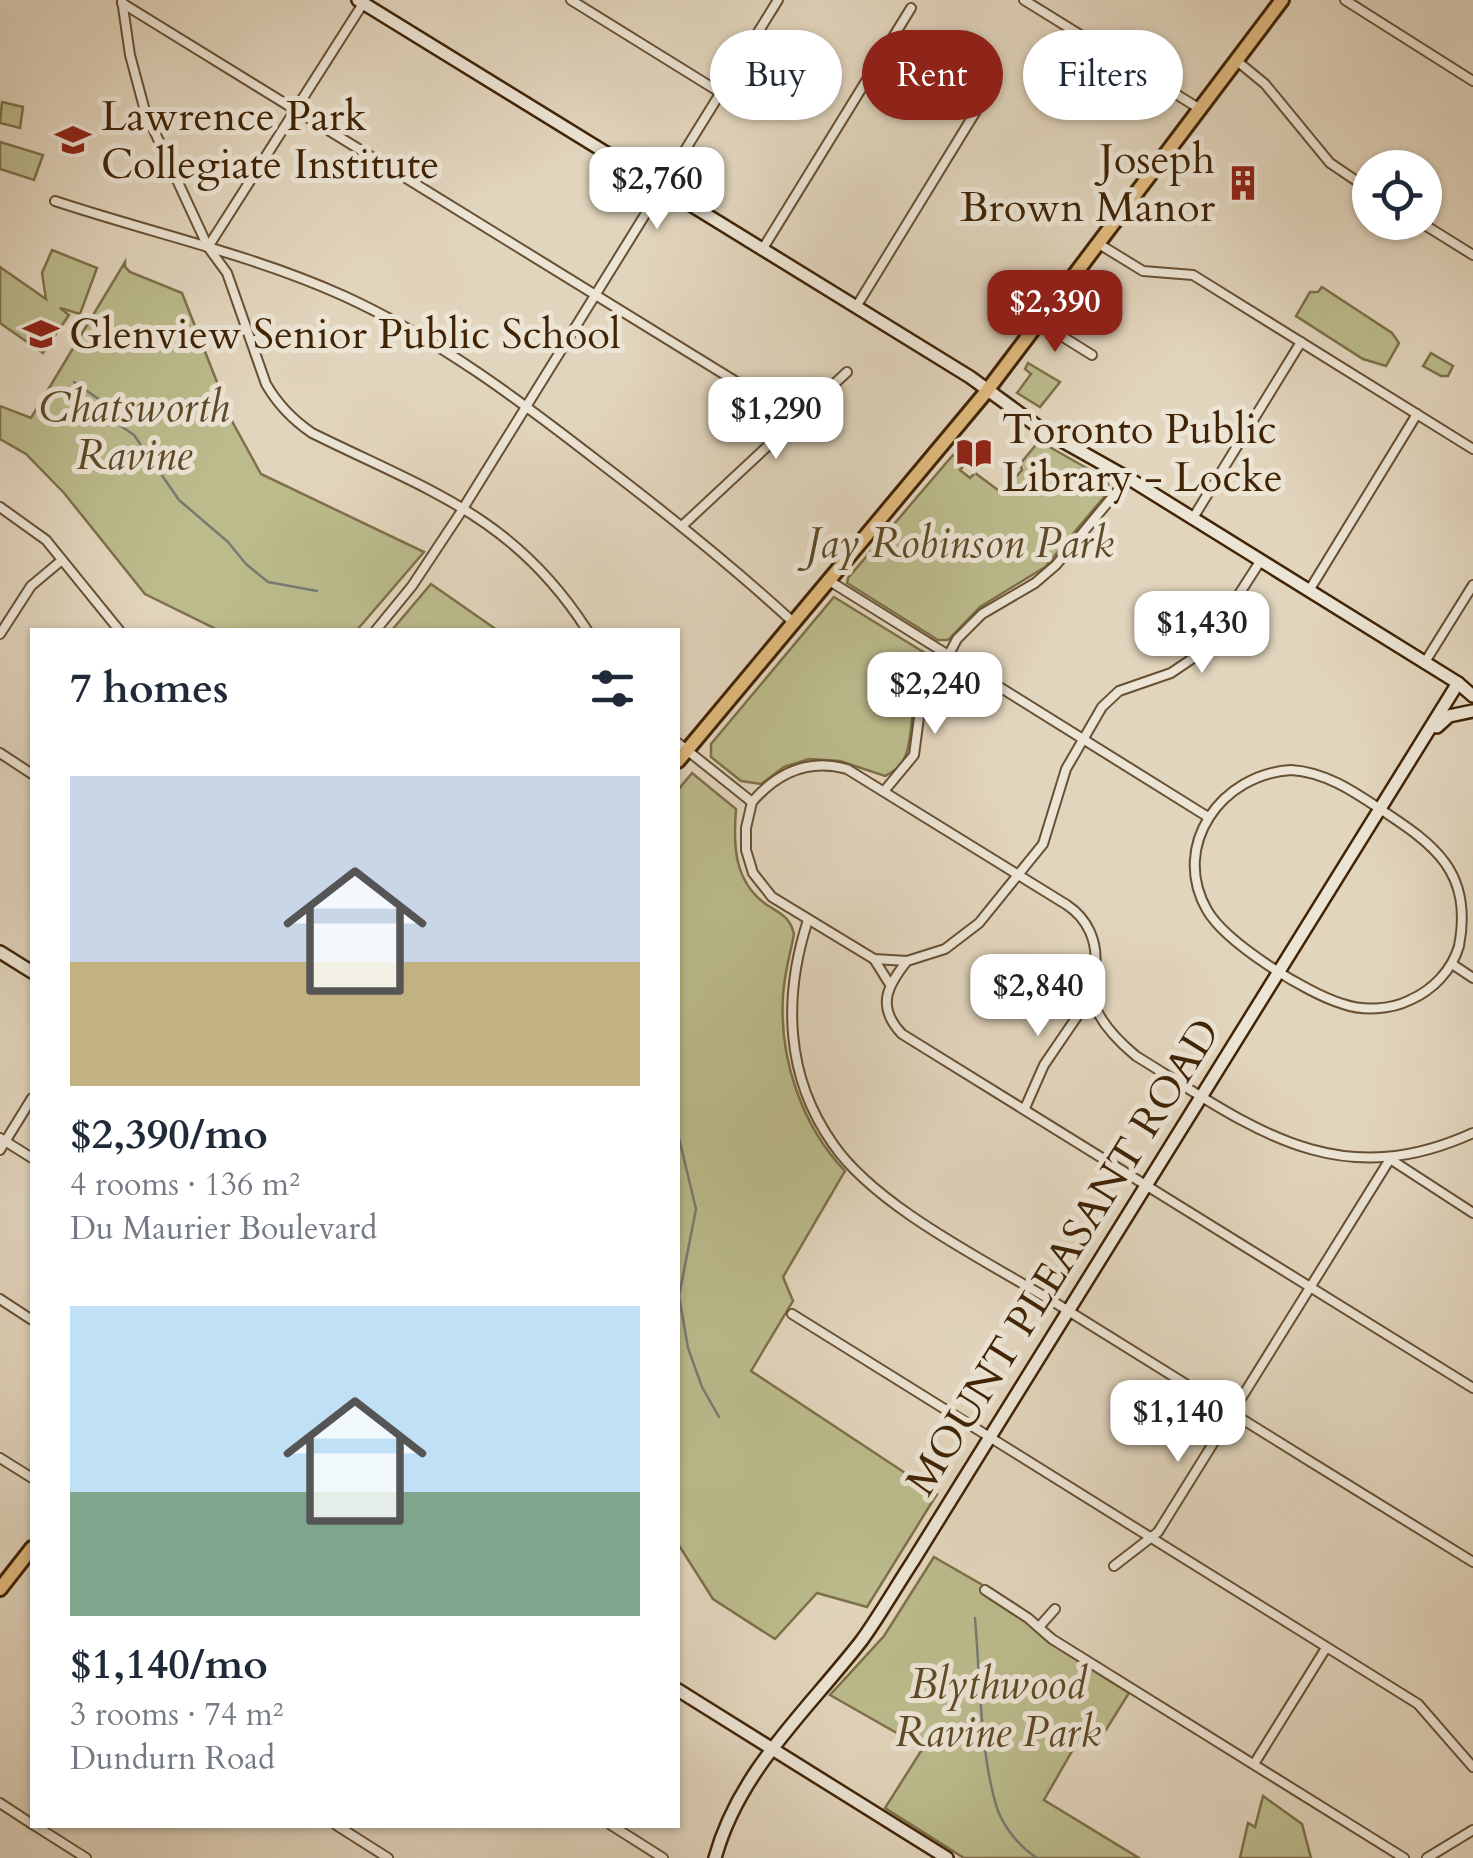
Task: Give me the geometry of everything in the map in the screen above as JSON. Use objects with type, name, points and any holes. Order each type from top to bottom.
[{"type":"main road","points":[[681,752],[986,392],[1281,0]]},
{"type":"main road","points":[[362,1],[923,351],[1044,431],[1128,478],[1473,692]]},
{"type":"main road","name":"MOUNT PLEASANT ROAD","points":[[714,1858],[728,1817],[771,1749],[863,1638],[1458,682]]},
{"type":"main road","points":[[1426,736],[1449,716],[1473,711]]},
{"type":"main road","points":[[0,952],[30,971]]},
{"type":"main road","points":[[0,1589],[27,1567]]},
{"type":"main road","points":[[680,1691],[947,1858]]},
{"type":"street","points":[[571,0],[710,86]]},
{"type":"street","points":[[760,30],[778,0]]},
{"type":"street","points":[[1024,0],[1200,109]]},
{"type":"street","points":[[1346,0],[1473,81]]},
{"type":"street","points":[[208,247],[362,1]]},
{"type":"street","points":[[122,2],[795,418]]},
{"type":"street","points":[[122,2],[130,55],[145,111],[208,247],[227,273],[266,384],[294,421],[312,434],[464,507],[498,530],[532,559],[587,628]]},
{"type":"street","points":[[762,250],[911,8]]},
{"type":"street","points":[[1237,61],[1265,84],[1330,163],[1352,178]]},
{"type":"street","points":[[378,628],[412,587],[464,507],[710,111]]},
{"type":"street","points":[[855,309],[971,120]]},
{"type":"street","points":[[55,201],[276,268],[366,306],[441,347],[527,406],[682,526],[793,622]]},
{"type":"street","points":[[1442,236],[1473,255]]},
{"type":"street","points":[[1099,244],[1144,272],[1193,274],[1470,447],[1473,435]]},
{"type":"street","points":[[1039,322],[1092,355]]},
{"type":"street","points":[[1193,518],[1302,342]]},
{"type":"street","points":[[682,526],[847,372]]},
{"type":"street","points":[[1310,589],[1418,414]]},
{"type":"street","points":[[885,790],[914,755],[920,710],[957,639],[975,620],[1051,570],[1128,478]]},
{"type":"street","points":[[0,508],[37,532],[117,628]]},
{"type":"street","points":[[0,634],[31,586],[62,560]]},
{"type":"street","points":[[1024,1108],[1044,1066],[1091,996],[1095,955],[1084,921],[1067,905],[1016,873],[885,790],[846,769],[811,766],[781,776],[752,802],[745,838],[753,873],[764,890],[874,959],[908,961],[945,949],[965,936],[1016,873],[1046,839],[1063,777],[1102,707],[1119,692],[1171,673],[1202,652],[1261,560]]},
{"type":"street","points":[[828,580],[1208,817]]},
{"type":"street","points":[[1425,662],[1473,585]]},
{"type":"street","points":[[681,752],[752,802]]},
{"type":"street","points":[[0,753],[30,773]]},
{"type":"street","points":[[1292,770],[1323,776],[1381,810],[1430,842],[1454,871],[1464,898],[1462,934],[1452,964],[1416,997],[1376,1008],[1342,1004],[1234,942],[1206,908],[1197,884],[1199,838],[1208,817],[1241,784],[1260,775],[1292,770]]},
{"type":"street","points":[[808,920],[793,978],[792,1035],[805,1092],[835,1148],[865,1180],[890,1200],[1068,1312],[1473,1562]]},
{"type":"street","points":[[874,959],[889,983],[888,1012],[902,1034],[1473,1388]]},
{"type":"street","points":[[889,983],[908,961]]},
{"type":"street","points":[[1452,964],[1473,978]]},
{"type":"street","points":[[1091,996],[1102,1018],[1125,1046],[1261,1132],[1296,1145],[1344,1156],[1390,1159],[1452,1143],[1473,1133]]},
{"type":"street","points":[[0,1150],[30,1101]]},
{"type":"street","points":[[3,1140],[30,1157]]},
{"type":"street","points":[[1390,1159],[1473,1213]]},
{"type":"street","points":[[1114,1566],[1152,1538],[1390,1159]]},
{"type":"street","points":[[0,1299],[30,1319]]},
{"type":"street","points":[[792,1314],[1418,1704],[1473,1767]]},
{"type":"street","points":[[0,1458],[30,1477]]},
{"type":"street","points":[[985,1590],[1404,1858]]},
{"type":"street","points":[[1038,1627],[1055,1610]]},
{"type":"street","points":[[1254,1764],[1326,1648]]},
{"type":"street","points":[[0,1804],[30,1822]]},
{"type":"street","points":[[39,1828],[86,1858]]},
{"type":"street","points":[[341,1828],[388,1858]]},
{"type":"street","points":[[615,1828],[663,1858]]},
{"type":"street","points":[[1427,1858],[1473,1830]]},
{"type":"green space","points":[[2,102],[23,107],[20,128],[0,123]]},
{"type":"green space","points":[[0,142],[43,155],[34,180],[0,169]]},
{"type":"green space","points":[[52,250],[97,268],[80,314],[60,308],[69,315],[43,353],[0,323],[0,267],[46,299],[42,273]]},
{"type":"green space","name":"Chatsworth Ravine","points":[[125,262],[130,272],[182,293],[233,423],[261,474],[424,552],[359,628],[214,628],[145,594],[64,493],[26,454],[0,439],[0,406],[31,418]]},
{"type":"green space","points":[[1322,287],[1392,333],[1399,343],[1386,366],[1363,359],[1296,316],[1310,292],[1318,292]]},
{"type":"green space","points":[[1431,353],[1453,366],[1448,376],[1423,366]]},
{"type":"green space","points":[[1028,363],[1060,382],[1040,407],[1017,393],[1031,374],[1025,369]]},
{"type":"green space","name":"Jay Robinson Park","points":[[1039,441],[1106,479],[1110,490],[1045,567],[980,607],[948,640],[938,640],[847,583],[953,455],[965,464],[960,470],[970,478],[975,473],[1002,493]]},
{"type":"green space","points":[[431,584],[494,628],[394,628]]},
{"type":"green space","points":[[834,597],[938,661],[915,705],[902,763],[885,776],[840,761],[809,759],[784,767],[761,784],[741,781],[711,757],[711,744]]},
{"type":"green space","points":[[692,773],[736,809],[736,850],[742,874],[756,896],[784,916],[792,928],[783,996],[790,1067],[805,1112],[845,1171],[783,1277],[793,1301],[751,1371],[937,1494],[867,1607],[817,1593],[775,1639],[713,1599],[680,1547],[680,788]]},
{"type":"green space","name":"Blythwood Ravine Park","points":[[934,1557],[993,1591],[990,1599],[1129,1693],[1099,1741],[1083,1732],[1044,1800],[1139,1858],[964,1858],[885,1808],[923,1748],[830,1695],[884,1636]]},
{"type":"green space","points":[[1263,1796],[1302,1824],[1311,1858],[1240,1858],[1248,1823],[1255,1827]]},
{"type":"waterway","points":[[74,382],[100,400],[118,424],[134,435],[179,500],[228,542],[246,564],[268,582],[317,591]]},
{"type":"waterway","points":[[680,1142],[696,1209],[680,1291]]},
{"type":"waterway","points":[[680,1302],[688,1348],[702,1387],[719,1417]]},
{"type":"waterway","points":[[975,1618],[984,1741],[992,1790],[1005,1825],[1037,1858]]},
{"type":"place","name":"Lawrence Park Collegiate Institute","points":[[73,140]]},
{"type":"place","name":"Joseph Brown Manor","points":[[1243,183]]},
{"type":"place","name":"Glenview Senior Public School","points":[[41,334]]},
{"type":"place","name":"Toronto Public Library - Locke","points":[[974,453]]}]
